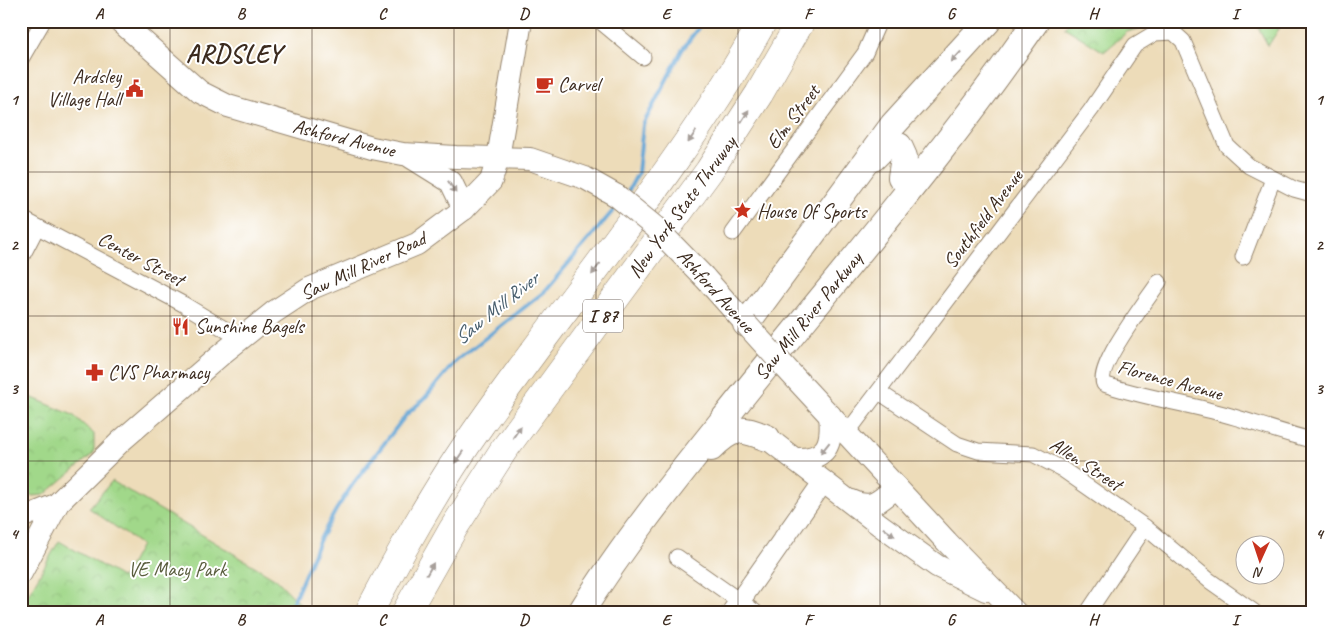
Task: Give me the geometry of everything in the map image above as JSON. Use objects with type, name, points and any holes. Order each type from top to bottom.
[{"type":"highway","name":"New York State Thruway","points":[[369,612],[410,536],[475,432],[675,162],[726,84],[763,21]]},
{"type":"highway","name":"New York State Thruway","points":[[406,612],[453,529],[503,451],[709,171],[759,94],[801,21]]},
{"type":"highway","points":[[751,318],[865,166],[893,125],[988,21]]},
{"type":"highway","name":"Saw Mill River Parkway","points":[[562,612],[609,542],[665,469],[752,358],[901,177],[958,104],[1017,21]]},
{"type":"highway","name":"Saw Mill River Parkway","points":[[581,612],[625,546],[775,366],[936,158],[1036,21]]},
{"type":"highway","points":[[865,166],[887,144],[896,144],[904,153],[901,177]]},
{"type":"highway","points":[[767,438],[752,417],[751,407],[753,395],[775,366]]},
{"type":"highway","points":[[654,509],[727,433],[744,430],[767,438]]},
{"type":"main road","name":"Ashford Avenue","points":[[120,21],[177,73],[200,92],[218,102],[348,142],[403,154],[530,159],[585,178],[617,196],[663,234],[751,318],[775,366],[847,433],[1016,612]]},
{"type":"main road","name":"Saw Mill River Road","points":[[21,573],[58,502],[121,441],[241,338],[274,312],[309,289],[417,244],[464,209],[491,181],[498,158],[522,21]]},
{"type":"main road","points":[[403,154],[420,161],[451,182],[464,209]]},
{"type":"main road","points":[[795,459],[814,457],[827,448],[831,437],[830,416]]},
{"type":"main road","points":[[767,438],[880,525],[937,566],[999,596]]},
{"type":"main road","points":[[852,502],[867,506],[877,504],[896,487]]},
{"type":"street","points":[[21,59],[43,21]]},
{"type":"street","points":[[600,21],[642,57]]},
{"type":"street","name":"Elm Street","points":[[733,233],[865,53],[879,21]]},
{"type":"street","name":"Southfield Avenue","points":[[847,433],[1091,110],[1135,45],[1155,33],[1172,32],[1183,41],[1227,146],[1249,166],[1273,179]]},
{"type":"street","points":[[1243,257],[1273,179],[1312,194]]},
{"type":"street","name":"Center Street","points":[[21,218],[241,338]]},
{"type":"street","points":[[21,258],[37,227]]},
{"type":"street","name":"Florence Avenue","points":[[1159,282],[1107,361],[1102,376],[1104,384],[1147,397],[1210,410],[1267,429],[1312,440]]},
{"type":"street","name":"Allen Street","points":[[879,392],[957,444],[978,451],[1033,454],[1062,469],[1146,527],[1210,581],[1254,612]]},
{"type":"street","points":[[678,557],[742,608],[824,481]]},
{"type":"street","points":[[21,518],[58,502]]},
{"type":"street","points":[[1088,612],[1146,527]]},
{"type":"green space","points":[[1070,21],[1197,21],[1185,27],[1165,22],[1127,32],[1104,52],[1064,27]]},
{"type":"green space","points":[[1255,21],[1284,21],[1268,46]]},
{"type":"green space","points":[[21,393],[73,415],[94,434],[94,453],[44,495],[31,496],[21,488]]},
{"type":"green space","name":"VE Macy Park","points":[[112,481],[276,579],[308,612],[21,612],[21,607],[59,541],[123,578],[141,545],[89,508]]},
{"type":"waterway","name":"Saw Mill River","points":[[627,193],[638,173],[643,125],[682,50],[703,21]]},
{"type":"waterway","name":"Saw Mill River","points":[[289,612],[319,541],[336,510],[353,484],[406,415],[424,399],[456,361],[544,292],[618,205]]},
{"type":"place","name":"Carvel","points":[[544,84]]},
{"type":"place","name":"Ardsley Village Hall","points":[[135,88]]},
{"type":"place","name":"House Of Sports","points":[[743,211]]},
{"type":"place","name":"Sunshine Bagels","points":[[181,326]]},
{"type":"place","name":"CVS Pharmacy","points":[[94,372]]},
{"type":"district","name":"ARDSLEY","points":[[234,54]]}]
